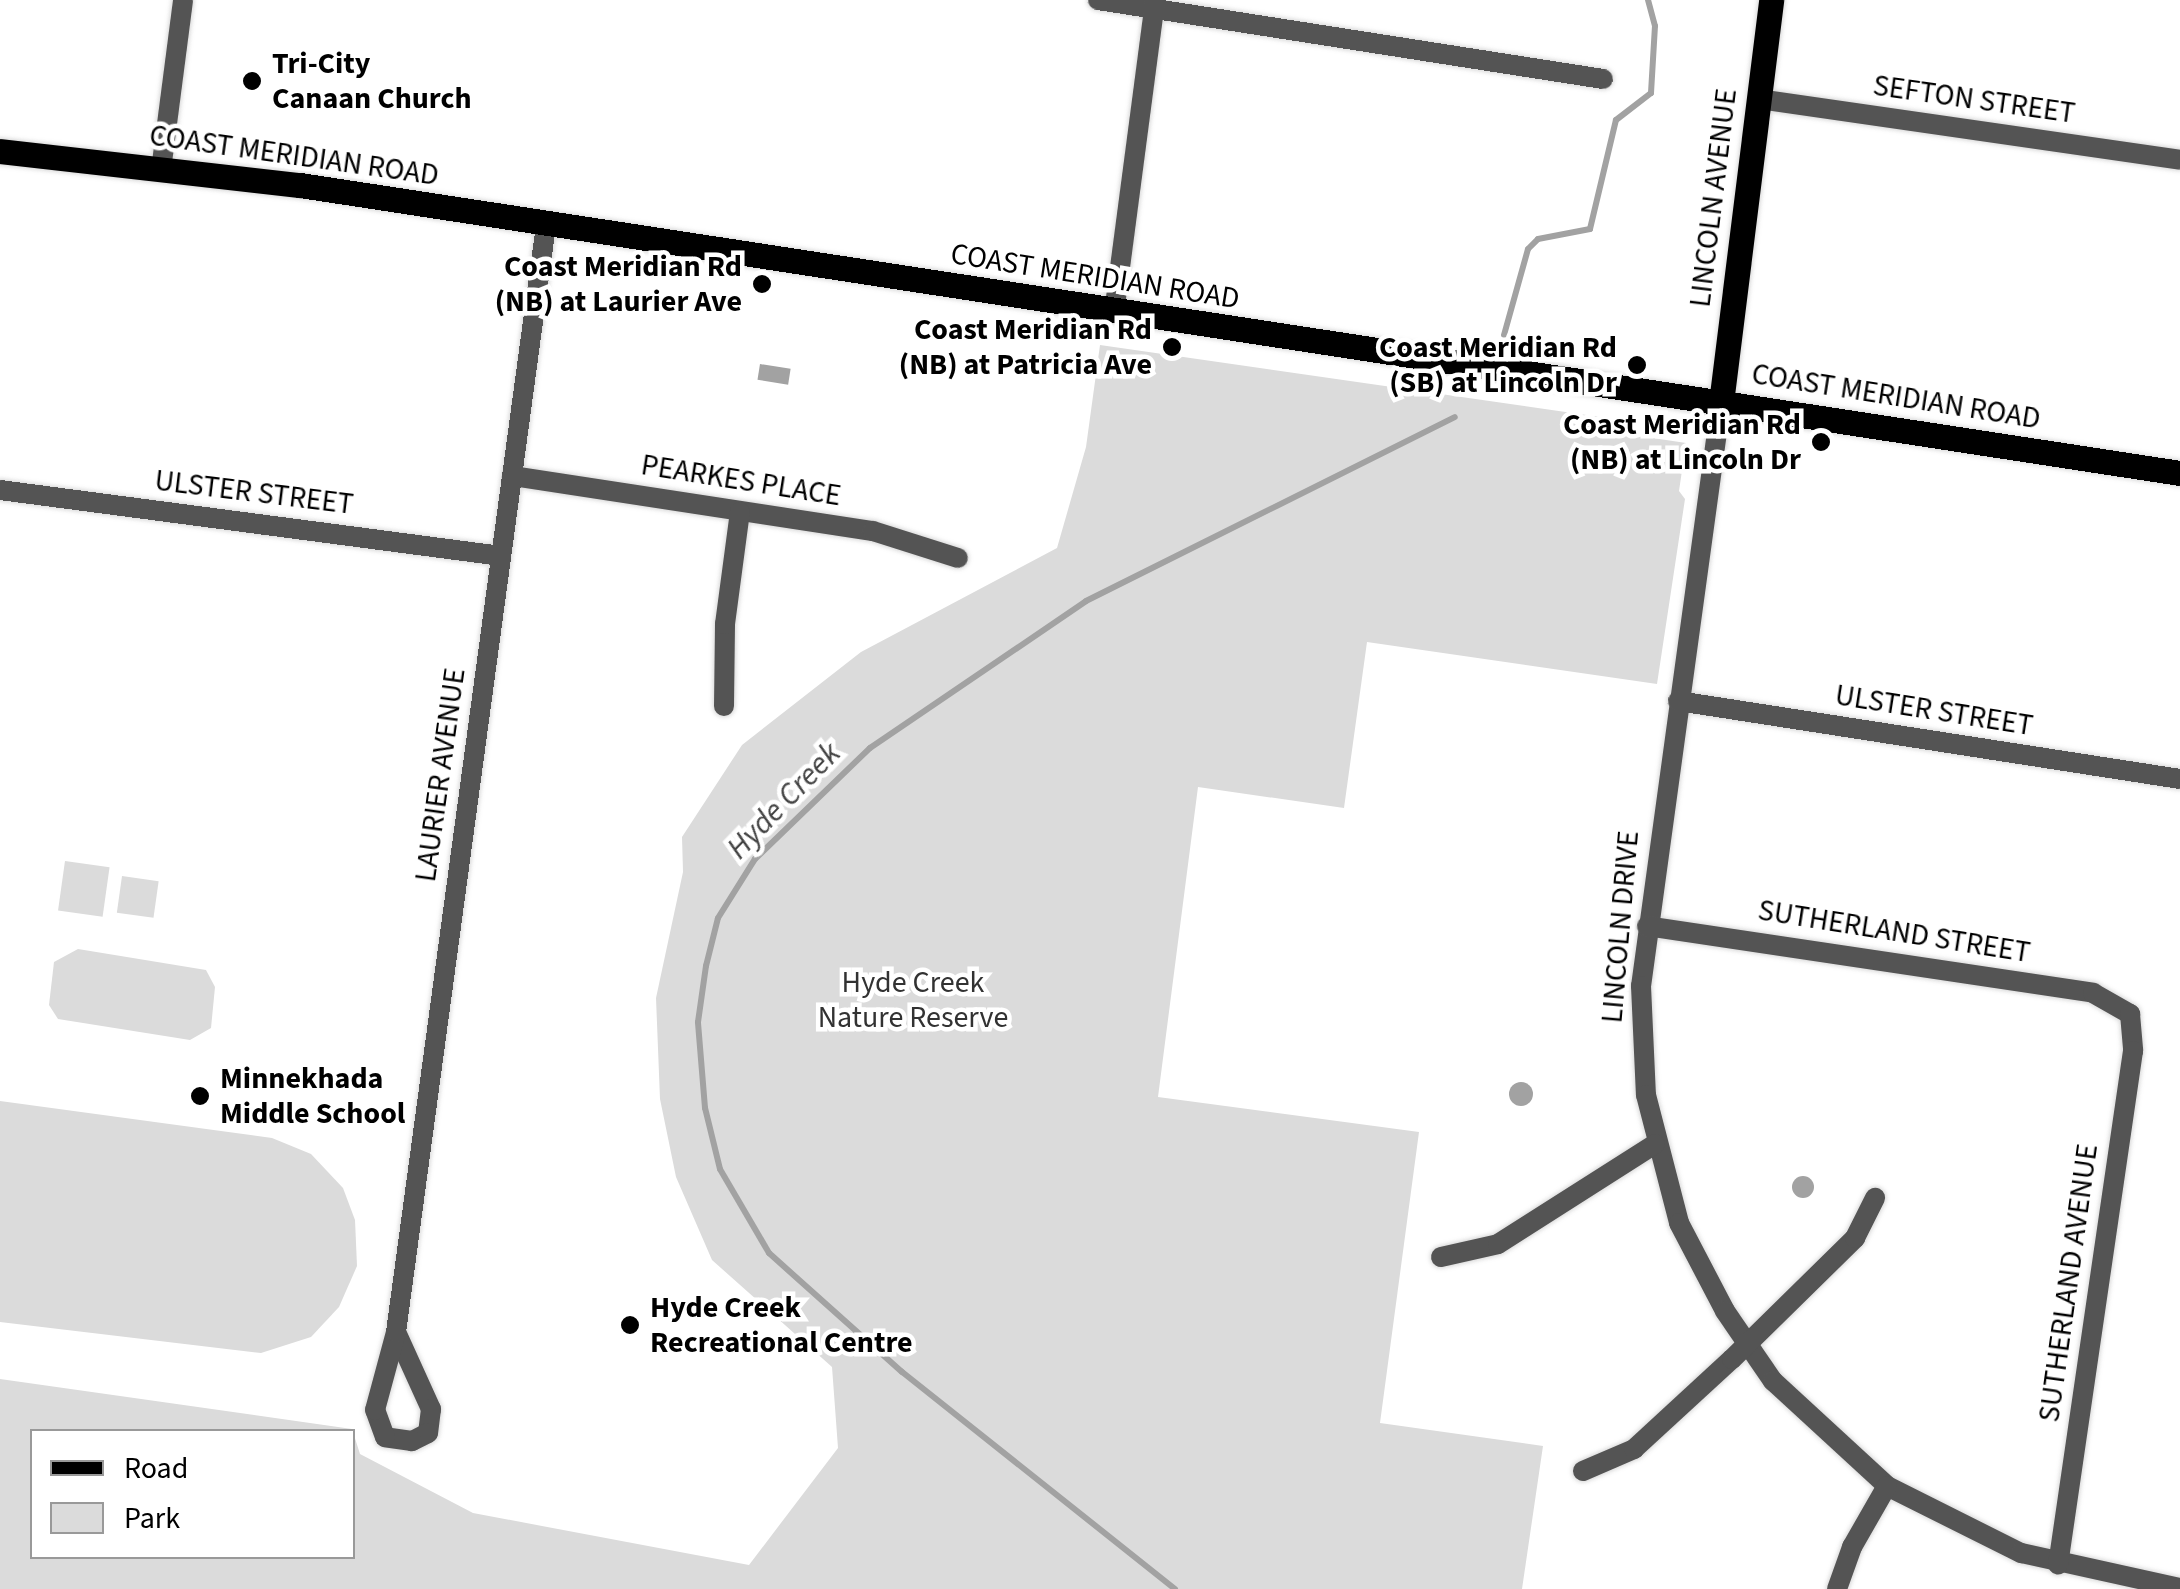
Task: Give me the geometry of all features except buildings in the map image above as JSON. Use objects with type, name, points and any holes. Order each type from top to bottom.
[{"type":"main road","name":"LINCOLN AVENUE","points":[[1721,403],[1771,0]]},
{"type":"main road","name":"COAST MERIDIAN ROAD","points":[[0,151],[546,225],[2180,473]]},
{"type":"street","points":[[161,170],[183,0]]},
{"type":"street","points":[[1098,0],[1154,4],[1602,80]]},
{"type":"street","points":[[1114,313],[1154,4]]},
{"type":"street","name":"SEFTON STREET","points":[[1759,99],[2180,160]]},
{"type":"street","name":"LAURIER AVENUE","points":[[396,1332],[432,1417],[428,1433],[407,1441],[385,1436],[374,1417],[396,1332],[546,225]]},
{"type":"street","name":"LINCOLN DRIVE","points":[[1721,403],[1646,926],[1640,1017],[1655,1144],[1679,1223],[1746,1345],[1802,1413],[1888,1486],[1986,1540],[2058,1565],[2180,1588]]},
{"type":"street","name":"PEARKES PLACE","points":[[512,476],[873,531],[958,558]]},
{"type":"street","name":"ULSTER STREET","points":[[0,490],[501,556]]},
{"type":"street","points":[[724,706],[725,624],[740,512]]},
{"type":"street","name":"ULSTER STREET","points":[[1678,701],[2180,779]]},
{"type":"street","name":"SUTHERLAND STREET","points":[[1646,926],[2093,993],[2127,1010]]},
{"type":"street","name":"SUTHERLAND AVENUE","points":[[2058,1565],[2133,1051],[2127,1010]]},
{"type":"street","points":[[1441,1257],[1498,1244],[1655,1144]]},
{"type":"street","points":[[1583,1471],[1634,1449],[1746,1345],[1856,1238],[1874,1198]]},
{"type":"street","points":[[1837,1589],[1852,1547],[1888,1486]]},
{"type":"green space","name":"Hyde Creek Nature Reserve","points":[[1100,345],[1621,420],[1633,435],[1686,443],[1679,491],[1685,499],[1657,684],[1367,642],[1344,808],[1198,787],[1158,1097],[1419,1132],[1380,1423],[1543,1446],[1522,1589],[0,1589],[0,1379],[352,1429],[30,1429],[30,1559],[355,1559],[355,1438],[360,1454],[473,1513],[749,1565],[838,1448],[832,1367],[712,1260],[676,1177],[660,1099],[656,998],[683,872],[682,837],[742,745],[861,652],[1057,548],[1086,447]]},
{"type":"green space","points":[[65,861],[110,867],[103,917],[58,911]]},
{"type":"green space","points":[[122,876],[159,881],[153,918],[117,913]]},
{"type":"green space","points":[[78,949],[206,970],[215,987],[211,1028],[190,1040],[58,1019],[49,1005],[54,962]]},
{"type":"green space","points":[[0,1101],[272,1138],[311,1154],[343,1188],[355,1220],[357,1266],[339,1307],[311,1337],[261,1353],[0,1322]]},
{"type":"shaded area","points":[[760,364],[791,369],[788,385],[757,380]]},
{"type":"shaded area","points":[[1521,1082],[1533,1094],[1521,1106],[1509,1094]]},
{"type":"shaded area","points":[[1803,1176],[1811,1179],[1811,1195],[1803,1198],[1795,1195],[1792,1187],[1795,1179]]},
{"type":"waterway","name":"Hyde Creek","points":[[1504,335],[1528,249],[1538,239],[1590,229],[1616,120],[1651,93],[1655,26],[1648,0]]},
{"type":"waterway","name":"Hyde Creek","points":[[1175,1589],[902,1372],[769,1253],[720,1169],[705,1108],[698,1022],[706,966],[718,918],[755,859],[870,748],[1086,601],[1455,417]]},
{"type":"place","name":"Tri-City Canaan Church","points":[[252,81]]},
{"type":"place","name":"Coast Meridian Rd (NB) at Laurier Ave","points":[[762,284]]},
{"type":"place","name":"Coast Meridian Rd (NB) at Patricia Ave","points":[[1172,347]]},
{"type":"place","name":"Coast Meridian Rd (SB) at Lincoln Dr","points":[[1637,365]]},
{"type":"place","name":"Coast Meridian Rd (NB) at Lincoln Dr","points":[[1821,442]]},
{"type":"place","name":"Minnekhada Middle School","points":[[200,1096]]},
{"type":"place","name":"Hyde Creek Recreational Centre","points":[[630,1325]]}]
